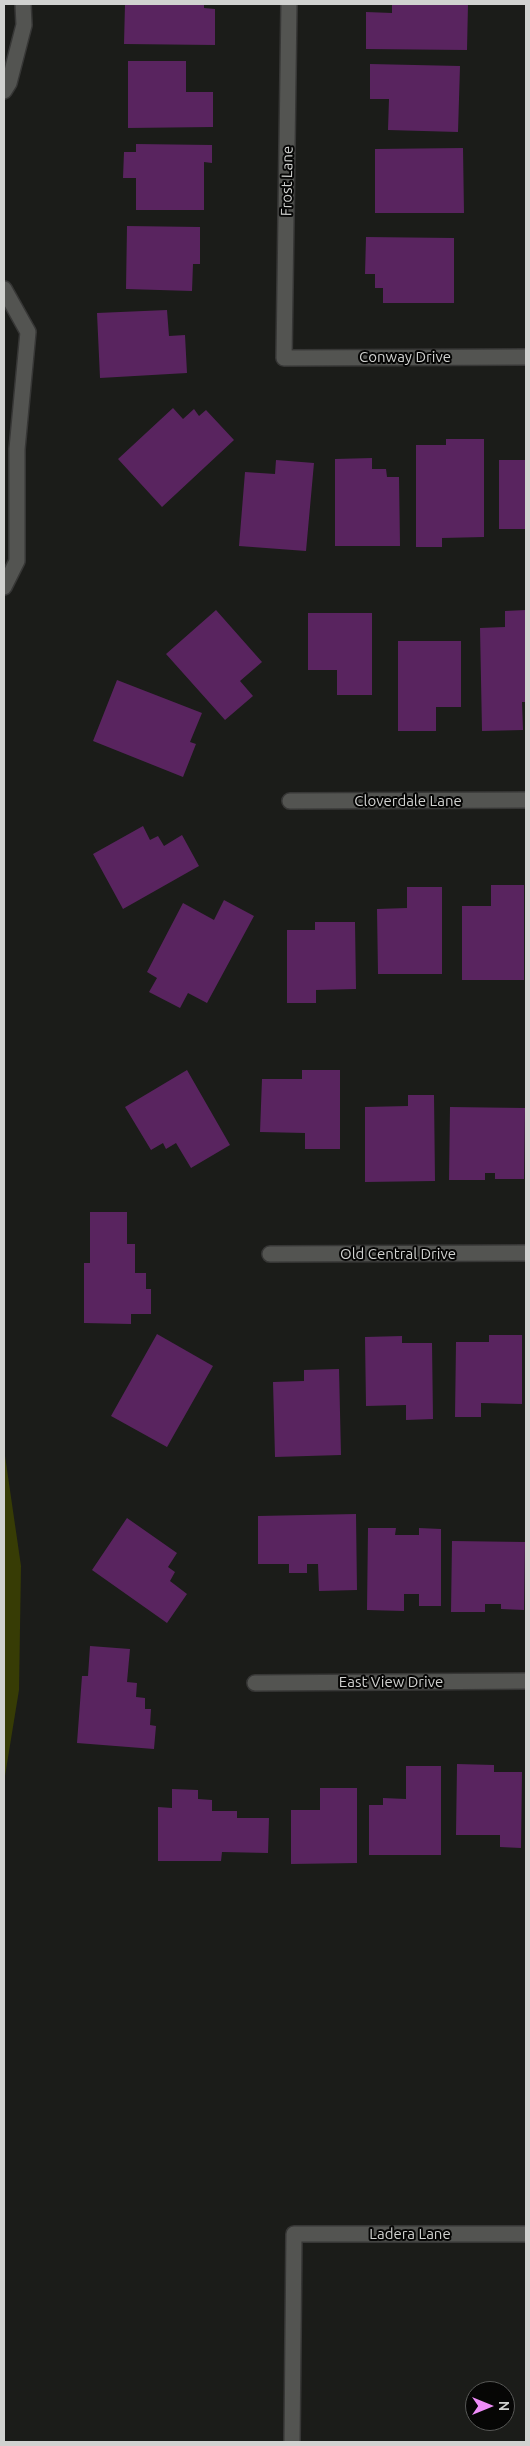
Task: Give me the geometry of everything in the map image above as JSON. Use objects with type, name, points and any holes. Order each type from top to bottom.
[{"type":"street","points":[[4,91],[9,83],[24,26],[23,4]]},
{"type":"street","name":"Frost Lane","points":[[284,358],[289,4]]},
{"type":"street","points":[[4,288],[28,332],[17,449],[17,561],[4,587]]},
{"type":"street","name":"Conway Drive","points":[[284,358],[526,356]]},
{"type":"street","name":"Cloverdale Lane","points":[[290,801],[526,800]]},
{"type":"street","name":"Old Central Drive","points":[[270,1254],[526,1253]]},
{"type":"street","name":"East View Drive","points":[[255,1683],[526,1681]]},
{"type":"street","name":"Ladera Lane","points":[[292,2442],[294,2234],[526,2234]]},
{"type":"green space","points":[[4,1449],[21,1566],[19,1690],[4,1782]]},
{"type":"building","points":[[125,4],[204,4],[204,8],[215,9],[215,45],[124,44]]},
{"type":"building","points":[[392,4],[468,4],[467,50],[366,49],[366,12],[392,13]]},
{"type":"building","points":[[128,61],[186,61],[186,92],[213,92],[213,127],[128,128]]},
{"type":"building","points":[[370,64],[460,66],[458,132],[388,130],[389,99],[370,99]]},
{"type":"building","points":[[136,144],[212,145],[212,163],[204,162],[204,210],[136,210],[136,178],[123,178],[124,152],[136,152]]},
{"type":"building","points":[[463,148],[464,213],[375,213],[375,149]]},
{"type":"building","points":[[127,226],[200,227],[200,264],[193,264],[192,291],[126,289]]},
{"type":"building","points":[[366,237],[454,238],[454,303],[383,303],[383,288],[375,288],[375,274],[365,274]]},
{"type":"building","points":[[167,310],[169,336],[185,335],[187,373],[100,378],[97,313]]},
{"type":"building","points":[[173,408],[183,419],[194,409],[199,416],[206,410],[234,440],[162,507],[118,459]]},
{"type":"building","points":[[446,439],[484,439],[484,537],[442,538],[442,547],[416,547],[416,445],[446,445]]},
{"type":"building","points":[[372,458],[372,469],[386,469],[387,477],[399,477],[400,546],[335,546],[335,459]]},
{"type":"building","points":[[276,460],[314,463],[306,551],[239,546],[245,472],[275,474]]},
{"type":"building","points":[[499,460],[526,460],[526,529],[499,529]]},
{"type":"building","points":[[216,610],[262,662],[240,681],[253,696],[225,720],[166,654]]},
{"type":"building","points":[[526,610],[526,702],[522,702],[523,730],[482,731],[480,628],[505,627],[505,611]]},
{"type":"building","points":[[308,613],[372,613],[372,695],[337,695],[337,670],[308,670]]},
{"type":"building","points":[[398,641],[461,641],[461,707],[436,707],[436,731],[398,731]]},
{"type":"building","points":[[117,680],[202,713],[190,742],[196,744],[183,777],[93,741]]},
{"type":"building","points":[[143,826],[150,840],[158,836],[164,846],[182,835],[199,866],[123,909],[93,854]]},
{"type":"building","points":[[491,885],[524,885],[524,980],[462,980],[462,906],[491,906]]},
{"type":"building","points":[[407,887],[442,887],[442,974],[378,974],[377,909],[407,908]]},
{"type":"building","points":[[224,900],[254,916],[207,1003],[188,993],[180,1008],[149,992],[157,978],[147,972],[183,903],[214,920]]},
{"type":"building","points":[[315,922],[355,922],[356,989],[316,990],[316,1003],[287,1003],[287,930],[315,930]]},
{"type":"building","points":[[187,1070],[230,1145],[191,1168],[176,1143],[166,1149],[163,1143],[151,1150],[125,1107]]},
{"type":"building","points":[[302,1070],[340,1070],[340,1149],[305,1149],[305,1133],[260,1132],[262,1079],[302,1079]]},
{"type":"building","points":[[408,1095],[434,1095],[435,1181],[365,1182],[365,1107],[408,1106]]},
{"type":"building","points":[[450,1107],[525,1108],[524,1179],[495,1179],[495,1173],[485,1173],[485,1180],[449,1180]]},
{"type":"building","points":[[90,1212],[127,1212],[127,1244],[135,1244],[135,1273],[146,1273],[146,1289],[151,1289],[151,1314],[131,1314],[131,1324],[84,1323],[84,1263],[90,1263]]},
{"type":"building","points":[[157,1334],[213,1366],[167,1447],[111,1416]]},
{"type":"building","points":[[489,1335],[522,1335],[522,1404],[481,1403],[481,1417],[455,1417],[456,1342],[489,1342]]},
{"type":"building","points":[[402,1336],[402,1343],[432,1343],[433,1419],[406,1420],[406,1405],[366,1406],[365,1337]]},
{"type":"building","points":[[339,1369],[341,1455],[275,1457],[273,1382],[304,1381],[304,1370]]},
{"type":"building","points":[[356,1514],[357,1590],[319,1591],[318,1564],[307,1564],[307,1573],[289,1573],[289,1564],[258,1564],[258,1516]]},
{"type":"building","points":[[127,1518],[177,1553],[168,1567],[175,1572],[170,1581],[187,1594],[167,1623],[92,1570]]},
{"type":"building","points":[[368,1528],[396,1528],[395,1535],[419,1535],[419,1528],[441,1529],[441,1606],[419,1606],[419,1594],[404,1594],[404,1611],[367,1610]]},
{"type":"building","points":[[452,1541],[525,1542],[524,1610],[501,1609],[501,1604],[485,1604],[485,1612],[451,1612]]},
{"type":"building","points":[[90,1646],[130,1649],[127,1682],[137,1683],[136,1697],[145,1698],[145,1709],[151,1709],[150,1725],[156,1726],[154,1749],[77,1743],[82,1676],[88,1676]]},
{"type":"building","points":[[457,1764],[494,1765],[494,1772],[522,1772],[521,1848],[500,1847],[500,1835],[456,1835]]},
{"type":"building","points":[[406,1766],[441,1766],[441,1855],[369,1855],[369,1805],[383,1805],[383,1798],[406,1799]]},
{"type":"building","points":[[320,1788],[357,1788],[357,1863],[291,1864],[291,1810],[320,1810]]},
{"type":"building","points":[[172,1789],[198,1790],[198,1799],[212,1800],[212,1811],[237,1811],[237,1818],[269,1818],[268,1853],[222,1852],[221,1861],[158,1861],[158,1807],[172,1808]]}]
